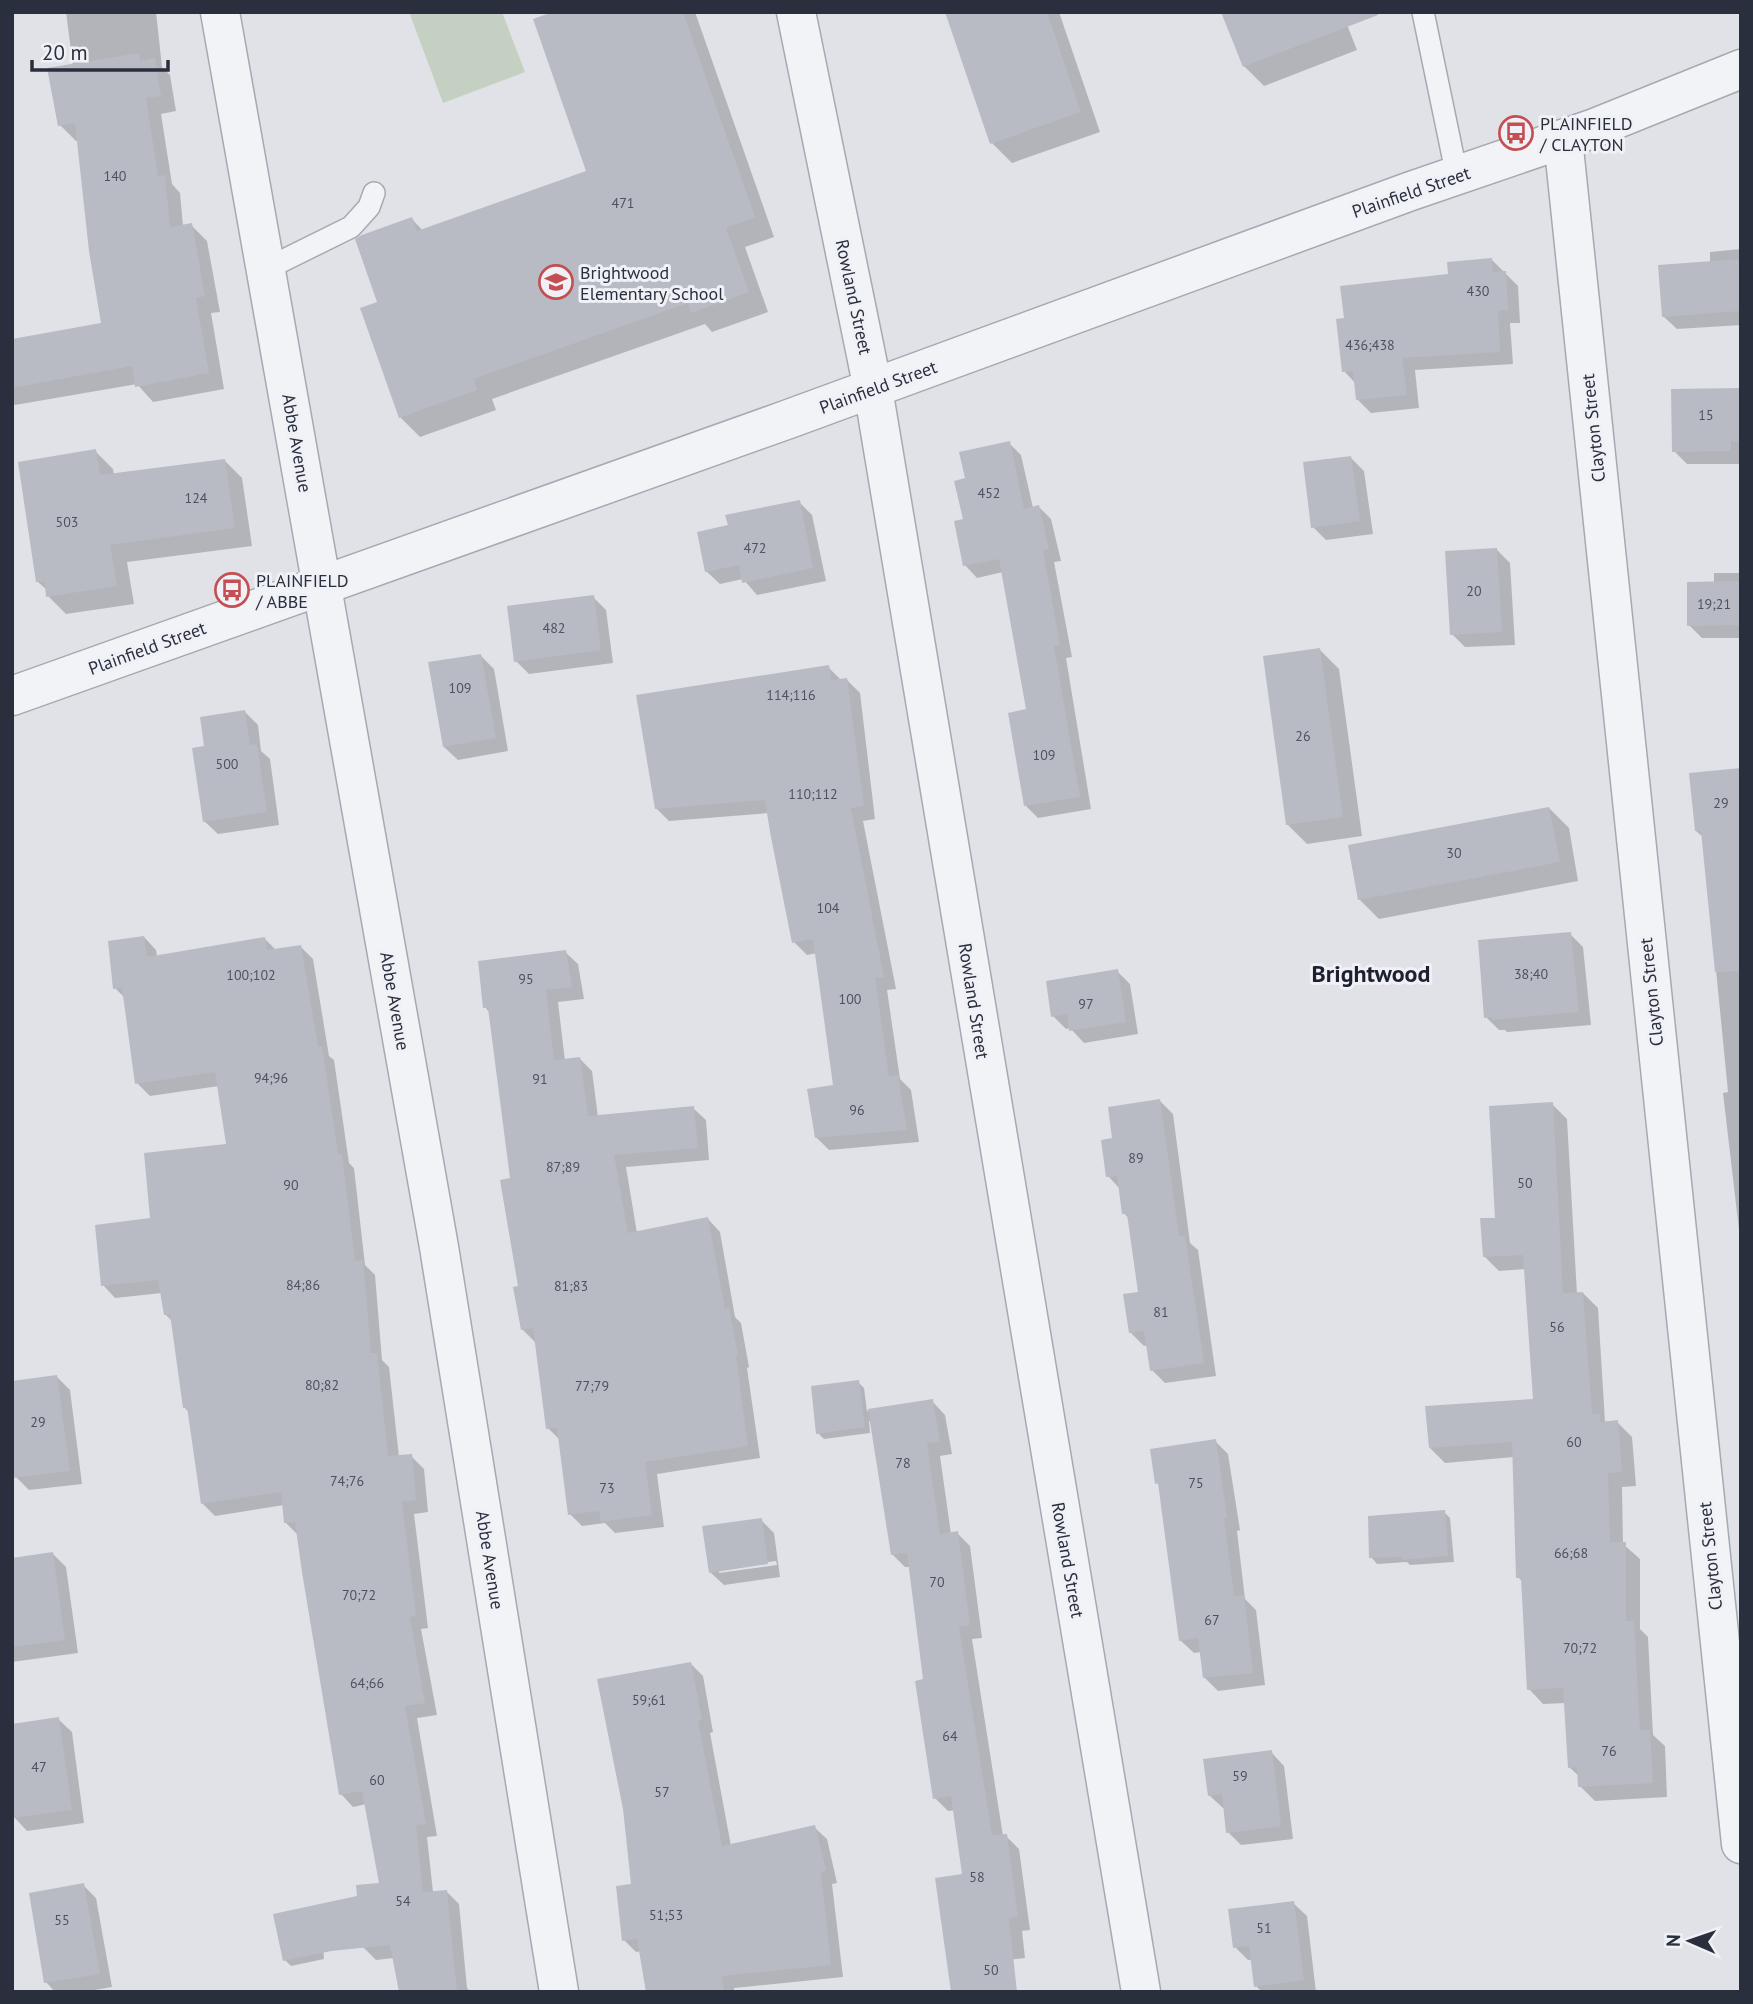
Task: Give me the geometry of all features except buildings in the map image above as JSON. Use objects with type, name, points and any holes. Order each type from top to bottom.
[{"type":"street","name":"Abbe Avenue","points":[[220,12],[439,1247],[559,1992]]},
{"type":"street","name":"Rowland Street","points":[[796,12],[873,389],[1141,1992]]},
{"type":"street","name":"Plainfield Street","points":[[12,696],[1563,139],[1741,69]]},
{"type":"street","name":"Clayton Street","points":[[1563,139],[1741,1844]]},
{"type":"lane","points":[[1423,12],[1457,176]]},
{"type":"lane","points":[[266,269],[351,227],[369,207],[374,192]]},
{"type":"green space","points":[[409,12],[502,12],[525,72],[443,103]]},
{"type":"place","name":"PLAINFIELD / CLAYTON","points":[[1516,133]]},
{"type":"place","name":"Brightwood Elementary School","points":[[556,282]]},
{"type":"place","name":"PLAINFIELD / ABBE","points":[[232,590]]},
{"type":"district","name":"Brightwood","points":[[1371,973]]}]
